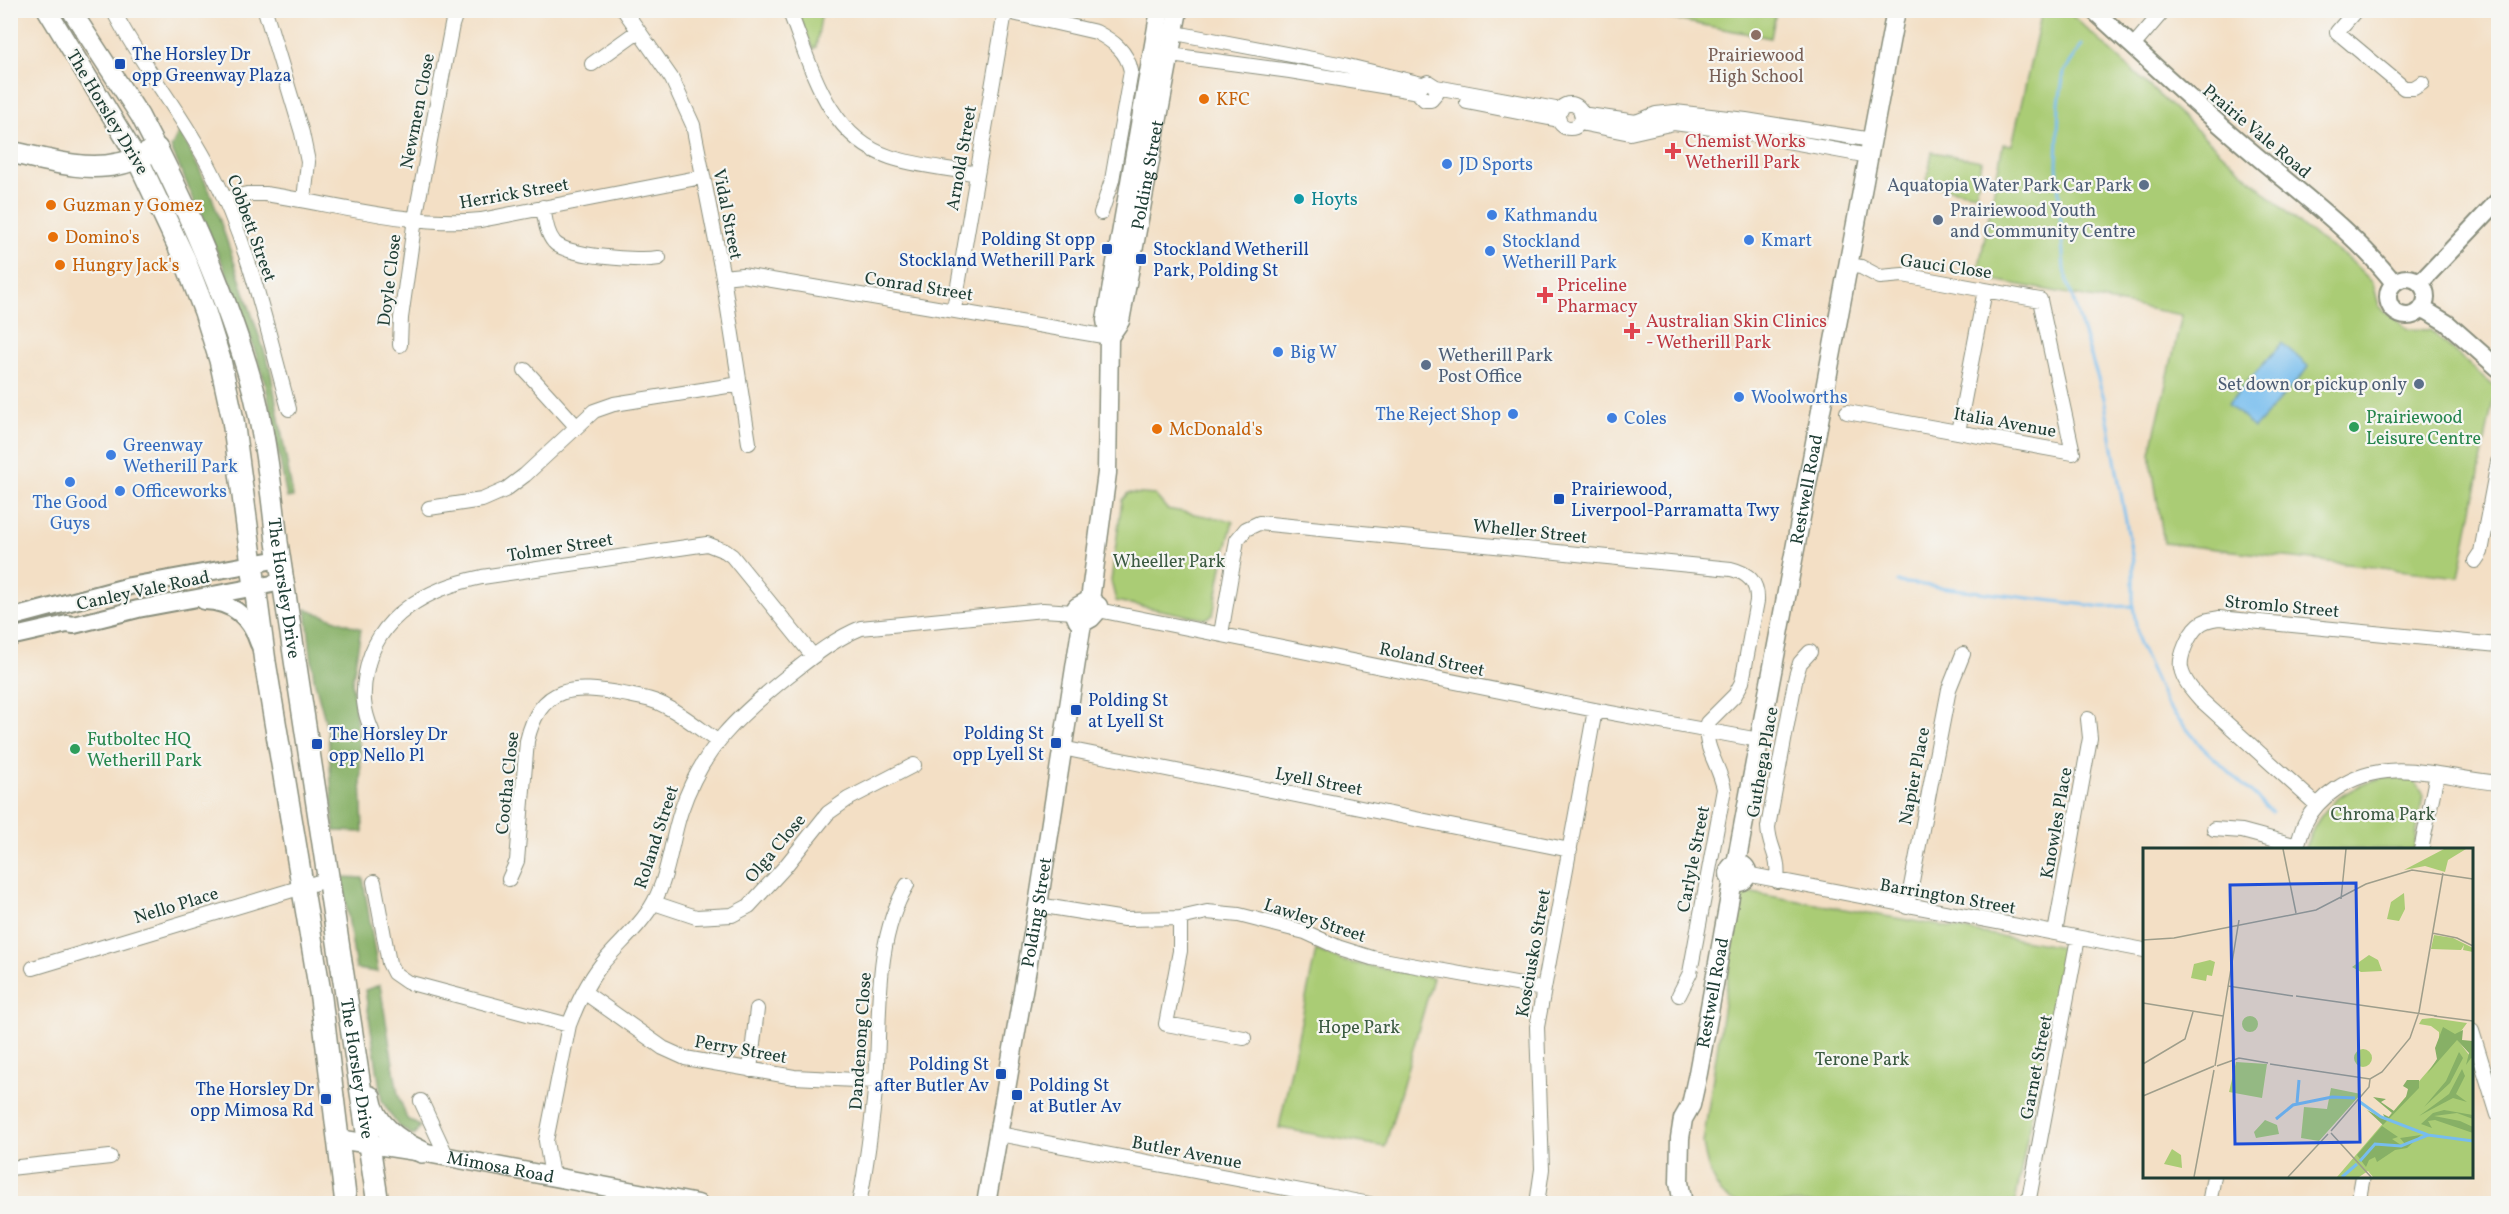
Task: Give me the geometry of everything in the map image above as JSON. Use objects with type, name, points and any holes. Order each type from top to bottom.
[{"type":"main road","name":"The Horsley Drive","points":[[47,10],[137,158],[185,260],[220,360],[238,451],[265,662],[304,885],[324,1020],[346,1203]]},
{"type":"main road","name":"The Horsley Drive","points":[[71,10],[128,96],[157,149],[211,266],[241,349],[264,436],[280,560],[378,1203]]},
{"type":"main road","name":"Polding Street","points":[[1160,10],[1165,31]]},
{"type":"main road","name":"Polding Street","points":[[1094,605],[1107,473],[1109,337],[1106,320],[1165,31],[1178,10]]},
{"type":"main road","name":"Restwell Road","points":[[1693,1203],[1688,1162],[1690,1105],[1739,873],[1759,740],[1896,10]]},
{"type":"main road","points":[[10,152],[94,166],[119,164],[157,149]]},
{"type":"main road","points":[[1078,617],[1091,618],[1094,605]]},
{"type":"main road","name":"Polding Street","points":[[986,1203],[1038,905],[1062,748],[1078,617]]},
{"type":"main road","points":[[348,1006],[364,1061],[375,1113],[392,1135],[422,1152]]},
{"type":"main road","name":"Restwell Road","points":[[1683,1203],[1680,1182],[1680,1138],[1683,1119],[1690,1105]]},
{"type":"main road","name":"Mimosa Road","points":[[338,1139],[447,1156],[698,1203]]},
{"type":"main road","points":[[360,1203],[354,1167],[361,1149],[369,1143]]},
{"type":"street","name":"Cobbett Street","points":[[113,10],[130,44],[210,168],[225,199],[259,299],[289,409]]},
{"type":"street","points":[[265,10],[302,133],[308,162],[304,200]]},
{"type":"street","name":"Newmen Close","points":[[415,219],[452,25],[457,10]]},
{"type":"street","name":"Vidal Street","points":[[624,10],[672,79],[693,124],[723,277],[749,443]]},
{"type":"street","points":[[789,10],[826,101],[850,134],[867,147],[891,157],[977,174]]},
{"type":"street","name":"Prairie Vale Road","points":[[2093,10],[2178,89],[2340,229],[2383,268],[2394,283]]},
{"type":"street","points":[[2133,46],[2163,10]]},
{"type":"street","points":[[2356,10],[2337,32],[2404,88],[2414,88],[2422,82]]},
{"type":"street","points":[[1002,11],[1096,32],[1110,39],[1129,60],[1131,71],[1112,180],[1101,213]]},
{"type":"street","name":"Arnold Street","points":[[954,309],[1002,11]]},
{"type":"street","points":[[592,64],[638,31]]},
{"type":"street","points":[[1165,31],[1304,58],[1428,90]]},
{"type":"street","points":[[1161,54],[1428,90],[1560,115]]},
{"type":"street","points":[[1302,73],[1304,58]]},
{"type":"street","points":[[1573,105],[1580,109],[1581,118],[1570,128],[1564,126],[1560,115],[1565,106],[1573,105]]},
{"type":"street","points":[[1581,118],[1630,133],[1674,123],[1870,148]]},
{"type":"street","name":"Herrick Street","points":[[225,199],[247,194],[265,194],[415,219],[456,222],[702,177]]},
{"type":"street","points":[[2420,283],[2499,201]]},
{"type":"street","points":[[543,207],[548,230],[554,243],[566,249],[626,260],[658,258]]},
{"type":"street","name":"Doyle Close","points":[[400,345],[401,318],[415,219]]},
{"type":"street","name":"Gauci Close","points":[[1848,265],[1861,267],[1880,277],[1903,274],[2040,300]]},
{"type":"street","name":"Conrad Street","points":[[723,277],[742,275],[1109,337]]},
{"type":"street","points":[[2404,278],[2420,283],[2426,298],[2422,308],[2408,316],[2393,310],[2388,293],[2394,283],[2404,278]]},
{"type":"street","points":[[1958,432],[1985,290]]},
{"type":"street","name":"Italia Avenue","points":[[1846,412],[2073,453],[2040,300]]},
{"type":"street","points":[[2422,308],[2447,323],[2499,368]]},
{"type":"street","points":[[525,370],[576,426]]},
{"type":"street","points":[[429,508],[482,500],[505,490],[525,475],[594,411],[614,404],[740,384]]},
{"type":"street","points":[[2475,561],[2481,552],[2499,462]]},
{"type":"street","name":"Wheller Street","points":[[1221,634],[1237,540],[1246,529],[1259,523],[1731,569],[1749,577],[1756,588],[1757,601],[1742,682],[1735,694],[1708,719],[1706,730]]},
{"type":"street","name":"Tolmer Street","points":[[372,731],[364,714],[363,693],[368,664],[377,641],[389,623],[426,595],[456,583],[482,578],[707,544],[725,550],[740,565],[813,656]]},
{"type":"street","name":"Canley Vale Road","points":[[10,618],[130,586],[280,560]]},
{"type":"street","name":"Canley Vale Road","points":[[10,637],[76,621],[284,582]]},
{"type":"street","points":[[35,611],[76,621],[85,610],[130,586]]},
{"type":"street","points":[[167,604],[213,602],[232,607],[251,626],[265,662]]},
{"type":"street","name":"Roland Street","points":[[1094,605],[1221,634],[1595,710],[1759,740]]},
{"type":"street","name":"Roland Street","points":[[552,1176],[546,1141],[569,1025],[584,992],[600,966],[654,903],[666,873],[681,813],[692,782],[717,741],[747,709],[835,640],[861,628],[1043,610],[1078,617]]},
{"type":"street","name":"Stromlo Street","points":[[2317,805],[2201,700],[2186,682],[2181,670],[2181,658],[2197,626],[2208,619],[2219,618],[2499,645]]},
{"type":"street","name":"Guthega Place","points":[[1777,881],[1778,860],[1768,837],[1768,827],[1796,676],[1800,663],[1810,652]]},
{"type":"street","name":"Napier Place","points":[[1907,907],[1949,689],[1963,654]]},
{"type":"street","name":"Cootha Close","points":[[509,879],[517,861],[527,741],[531,722],[540,707],[552,698],[571,689],[591,688],[654,700],[717,741]]},
{"type":"street","name":"Kosciusko Street","points":[[1537,1203],[1542,1169],[1537,1027],[1595,710]]},
{"type":"street","name":"Knowles Place","points":[[2055,933],[2090,738],[2088,719]]},
{"type":"street","name":"Carlyle Street","points":[[1679,995],[1690,973],[1724,789],[1722,776],[1706,742],[1706,730]]},
{"type":"street","name":"Lyell Street","points":[[1062,748],[1570,850]]},
{"type":"street","name":"Olga Close","points":[[654,903],[696,916],[732,915],[749,906],[784,868],[828,813],[848,799],[914,765]]},
{"type":"street","points":[[2214,828],[2242,831],[2297,848],[2304,824],[2317,805],[2348,780],[2364,773],[2388,769],[2499,783]]},
{"type":"street","points":[[2421,848],[2437,774]]},
{"type":"street","name":"Barrington Street","points":[[1739,873],[1907,907],[2143,950]]},
{"type":"street","name":"Nello Place","points":[[33,968],[329,879]]},
{"type":"street","points":[[374,882],[389,963],[394,973],[407,982],[569,1025]]},
{"type":"street","name":"Dandenong Close","points":[[859,1203],[869,1151],[882,976],[889,921],[907,885]]},
{"type":"street","name":"Lawley Street","points":[[1038,905],[1124,919],[1180,918],[1207,912],[1239,915],[1305,933],[1340,948],[1372,958],[1543,989]]},
{"type":"street","points":[[1180,918],[1180,951],[1166,1024],[1244,1038]]},
{"type":"street","name":"Garnet Street","points":[[2028,1203],[2078,938]]},
{"type":"street","name":"Perry Street","points":[[584,992],[663,1048],[686,1058],[794,1077],[876,1081]]},
{"type":"street","points":[[750,1070],[756,1034],[757,1009]]},
{"type":"street","points":[[2473,1034],[2499,1115]]},
{"type":"street","points":[[421,1101],[447,1156]]},
{"type":"street","name":"Butler Avenue","points":[[999,1134],[1370,1203]]},
{"type":"street","points":[[10,1168],[110,1157]]},
{"type":"street","points":[[2209,1203],[2214,1178]]},
{"type":"street","points":[[2358,1203],[2362,1178]]},
{"type":"green space","points":[[797,11],[822,11],[816,47],[813,49]]},
{"type":"green space","points":[[1629,11],[1776,11],[1771,38]]},
{"type":"green space","points":[[2042,11],[2067,11],[2305,229],[2350,260],[2373,283],[2379,306],[2408,329],[2430,330],[2498,390],[2498,400],[2493,400],[2459,577],[2164,543],[2150,453],[2182,315],[1977,277],[2003,144],[2012,145]]},
{"type":"green space","points":[[180,130],[211,194],[270,368],[293,497],[287,498],[266,386],[238,299],[171,148]]},
{"type":"green space","points":[[1932,152],[1982,161],[1976,194],[1926,185]]},
{"type":"green space","name":"Wheeller Park","points":[[1128,493],[1155,495],[1167,509],[1233,521],[1213,615],[1205,619],[1116,601],[1111,581],[1122,500]]},
{"type":"green space","points":[[306,609],[361,629],[352,683],[360,751],[363,832],[334,831],[328,731],[314,679]]},
{"type":"green space","name":"Chroma Park","points":[[2384,777],[2415,781],[2423,795],[2414,848],[2305,848],[2325,811],[2344,794]]},
{"type":"green space","points":[[342,877],[363,878],[378,972],[356,969]]},
{"type":"green space","name":"Terone Park","points":[[1741,891],[2063,947],[2015,1203],[1738,1203],[1723,1194],[1709,1170],[1703,1143]]},
{"type":"green space","name":"Hope Park","points":[[1316,950],[1342,961],[1433,978],[1385,1147],[1279,1128]]},
{"type":"green space","points":[[380,985],[398,1094],[407,1119],[420,1126],[414,1136],[398,1126],[382,1101],[365,990]]},
{"type":"water","points":[[2282,343],[2309,367],[2254,428],[2228,404]]},
{"type":"waterway","points":[[2082,45],[2064,72],[2059,103],[2057,165],[2064,270],[2104,398],[2133,561],[2133,606],[2139,644],[2166,704],[2202,747],[2272,812]]},
{"type":"waterway","points":[[1898,582],[2103,607],[2132,606]]},
{"type":"place","name":"Prairiewood High School","points":[[1756,35]]},
{"type":"place","name":"The Horsley Dr opp Greenway Plaza","points":[[120,64]]},
{"type":"place","name":"KFC","points":[[1204,99]]},
{"type":"place","name":"Chemist Works Wetherill Park","points":[[1673,151]]},
{"type":"place","name":"JD Sports","points":[[1447,164]]},
{"type":"place","name":"Aquatopia Water Park Car Park","points":[[2144,185]]},
{"type":"place","name":"Hoyts","points":[[1299,199]]},
{"type":"place","name":"Guzman y Gomez","points":[[51,205]]},
{"type":"place","name":"Kathmandu","points":[[1492,215]]},
{"type":"place","name":"Prairiewood Youth and Community Centre","points":[[1938,220]]},
{"type":"place","name":"Domino's","points":[[53,237]]},
{"type":"place","name":"Kmart","points":[[1749,240]]},
{"type":"place","name":"Polding St opp Stockland Wetherill Park","points":[[1107,249]]},
{"type":"place","name":"Stockland Wetherill Park","points":[[1490,251]]},
{"type":"place","name":"Stockland Wetherill Park, Polding St","points":[[1141,259]]},
{"type":"place","name":"Hungry Jack's","points":[[60,265]]},
{"type":"place","name":"Priceline Pharmacy","points":[[1545,295]]},
{"type":"place","name":"Australian Skin Clinics - Wetherill Park","points":[[1632,331]]},
{"type":"place","name":"Big W","points":[[1278,352]]},
{"type":"place","name":"Wetherill Park Post Office","points":[[1426,365]]},
{"type":"place","name":"Set down or pickup only","points":[[2419,384]]},
{"type":"place","name":"Woolworths","points":[[1739,397]]},
{"type":"place","name":"The Reject Shop","points":[[1513,414]]},
{"type":"place","name":"Coles","points":[[1612,418]]},
{"type":"place","name":"Prairiewood Leisure Centre","points":[[2354,427]]},
{"type":"place","name":"McDonald's","points":[[1157,429]]},
{"type":"place","name":"Greenway Wetherill Park","points":[[111,455]]},
{"type":"place","name":"The Good Guys","points":[[70,482]]},
{"type":"place","name":"Officeworks","points":[[120,491]]},
{"type":"place","name":"Prairiewood, Liverpool-Parramatta Twy","points":[[1559,499]]},
{"type":"place","name":"Polding St at Lyell St","points":[[1076,710]]},
{"type":"place","name":"Polding St opp Lyell St","points":[[1056,743]]},
{"type":"place","name":"The Horsley Dr opp Nello Pl","points":[[317,744]]},
{"type":"place","name":"Futboltec HQ Wetherill Park","points":[[75,749]]},
{"type":"place","name":"Polding St after Butler Av","points":[[1001,1074]]},
{"type":"place","name":"Polding St at Butler Av","points":[[1017,1095]]},
{"type":"place","name":"The Horsley Dr opp Mimosa Rd","points":[[326,1099]]}]
